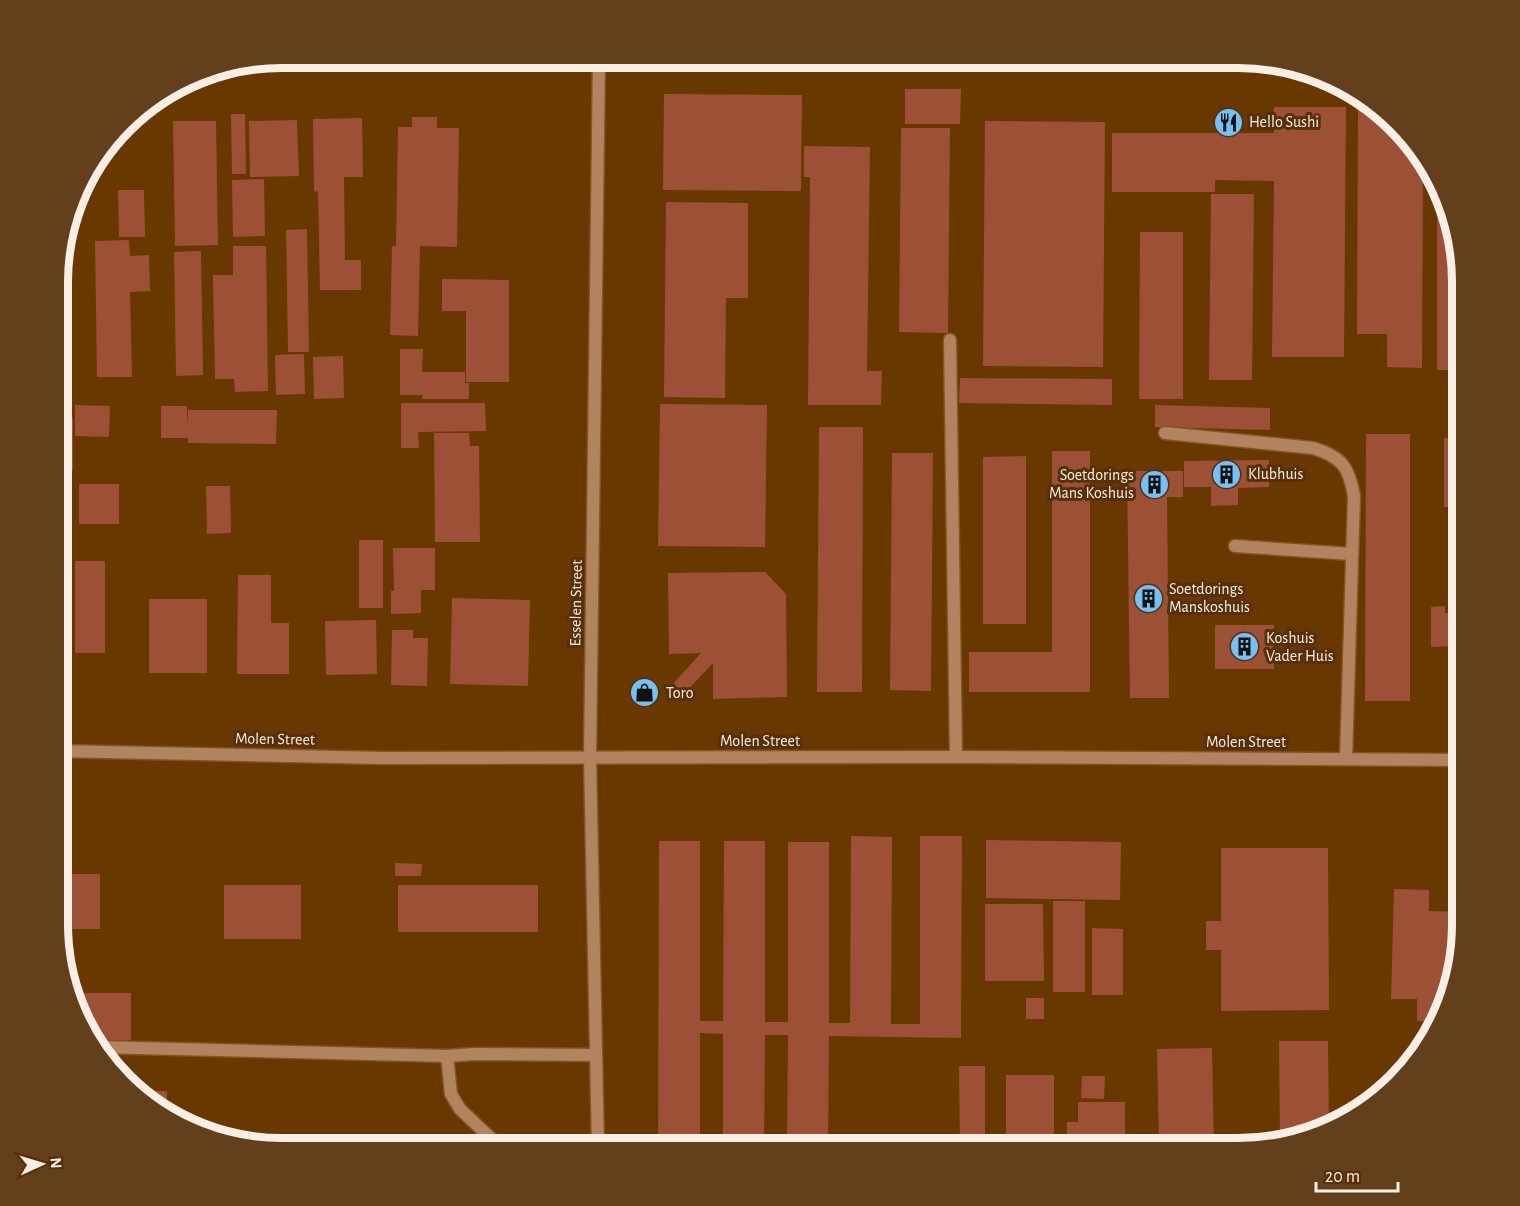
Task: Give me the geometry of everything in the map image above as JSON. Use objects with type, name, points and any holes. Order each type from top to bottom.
[{"type":"street","name":"Esselen Street","points":[[598,68],[590,758],[598,1138]]},
{"type":"street","points":[[950,340],[956,757]]},
{"type":"street","points":[[1165,433],[1313,448],[1331,453],[1344,465],[1352,481],[1354,496],[1347,759]]},
{"type":"street","points":[[1235,546],[1352,554]]},
{"type":"street","name":"Molen Street","points":[[68,751],[383,758],[956,757],[1452,760]]},
{"type":"street","points":[[107,1047],[447,1056],[474,1054],[596,1055]]},
{"type":"street","points":[[447,1056],[451,1094],[460,1109],[490,1138]]},
{"type":"building","points":[[905,89],[961,89],[960,124],[905,124]]},
{"type":"building","points":[[664,94],[802,95],[801,191],[663,190]]},
{"type":"building","points":[[1274,107],[1346,107],[1344,357],[1272,357],[1274,181],[1215,180],[1215,192],[1112,192],[1112,133],[1274,133]]},
{"type":"building","points":[[1358,108],[1363,108],[1390,130],[1423,173],[1422,368],[1387,367],[1387,334],[1357,334]]},
{"type":"building","points":[[231,114],[245,114],[246,174],[232,174]]},
{"type":"building","points":[[412,117],[437,117],[437,128],[459,128],[457,247],[420,246],[418,336],[390,335],[392,246],[396,246],[398,127],[412,127]]},
{"type":"building","points":[[362,118],[363,177],[344,177],[345,260],[361,260],[361,290],[320,290],[318,191],[314,192],[313,119]]},
{"type":"building","points":[[297,120],[299,176],[250,177],[249,121]]},
{"type":"building","points":[[173,121],[216,121],[218,245],[175,246]]},
{"type":"building","points":[[985,121],[1105,122],[1103,367],[983,366]]},
{"type":"building","points":[[901,128],[950,128],[948,333],[899,332]]},
{"type":"building","points":[[804,146],[870,147],[867,371],[882,371],[881,405],[808,405],[810,177],[804,177]]},
{"type":"building","points":[[264,179],[265,236],[233,237],[232,180]]},
{"type":"building","points":[[118,190],[144,190],[145,237],[119,237]]},
{"type":"building","points":[[1211,194],[1254,194],[1252,380],[1209,380]]},
{"type":"building","points":[[666,202],[748,203],[748,298],[726,298],[725,398],[664,397]]},
{"type":"building","points":[[1437,203],[1451,254],[1452,370],[1437,370]]},
{"type":"building","points":[[307,229],[309,352],[288,352],[286,230]]},
{"type":"building","points":[[1140,232],[1183,232],[1183,399],[1139,399]]},
{"type":"building","points":[[129,240],[130,256],[149,255],[150,291],[130,292],[132,377],[97,377],[95,241]]},
{"type":"building","points":[[233,246],[266,246],[268,391],[235,392],[234,379],[215,379],[213,275],[233,275]]},
{"type":"building","points":[[201,251],[203,375],[176,376],[174,252]]},
{"type":"building","points":[[442,279],[509,280],[509,382],[466,382],[466,311],[442,311]]},
{"type":"building","points":[[400,349],[423,349],[422,372],[465,372],[465,383],[469,383],[469,399],[422,399],[423,395],[400,395]]},
{"type":"building","points":[[304,354],[305,394],[276,395],[275,355]]},
{"type":"building","points":[[343,356],[344,398],[314,399],[313,357]]},
{"type":"building","points":[[960,378],[1112,379],[1112,405],[959,403]]},
{"type":"building","points":[[401,403],[485,403],[486,431],[418,432],[419,448],[401,448]]},
{"type":"building","points":[[660,404],[767,405],[765,547],[658,546]]},
{"type":"building","points":[[75,405],[110,406],[109,437],[75,436]]},
{"type":"building","points":[[1155,405],[1270,408],[1270,430],[1155,427]]},
{"type":"building","points":[[161,406],[187,406],[187,425],[188,410],[277,410],[276,444],[188,443],[188,438],[161,438]]},
{"type":"building","points":[[68,417],[73,417],[73,471],[68,471]]},
{"type":"building","points":[[819,427],[863,427],[862,692],[817,692]]},
{"type":"building","points":[[434,433],[469,433],[470,446],[479,446],[480,542],[435,542]]},
{"type":"building","points":[[1366,434],[1410,434],[1410,701],[1365,701]]},
{"type":"building","points":[[1444,438],[1452,438],[1452,507],[1444,507]]},
{"type":"building","points":[[1052,451],[1090,451],[1090,692],[969,692],[969,652],[1052,652]]},
{"type":"building","points":[[892,453],[933,453],[931,691],[890,690]]},
{"type":"building","points":[[1026,456],[1026,624],[983,624],[983,457]]},
{"type":"building","name":"Klubhuis","points":[[1269,460],[1269,487],[1238,488],[1238,505],[1211,506],[1211,487],[1184,487],[1184,461]]},
{"type":"building","name":"Soetdorings Manskoshuis","points":[[1127,471],[1183,471],[1183,497],[1167,497],[1169,698],[1130,698]]},
{"type":"building","points":[[79,484],[119,484],[119,524],[79,524]]},
{"type":"building","points":[[206,486],[230,486],[231,533],[207,534]]},
{"type":"building","points":[[359,540],[383,540],[383,608],[359,608]]},
{"type":"building","points":[[393,548],[435,548],[435,590],[421,590],[421,613],[391,614],[391,591],[394,591]]},
{"type":"building","points":[[75,561],[105,561],[105,653],[75,653]]},
{"type":"building","points":[[765,572],[786,594],[787,697],[713,699],[713,663],[684,694],[673,684],[701,653],[669,654],[668,573]]},
{"type":"building","points":[[238,575],[271,575],[271,623],[289,623],[289,674],[237,674]]},
{"type":"building","points":[[452,598],[530,600],[528,686],[450,684]]},
{"type":"building","points":[[149,599],[207,599],[207,673],[149,673]]},
{"type":"building","points":[[1445,606],[1445,613],[1452,613],[1452,646],[1431,647],[1431,607]]},
{"type":"building","points":[[376,620],[377,674],[326,675],[325,621]]},
{"type":"building","name":"Koshuis Vader Huis","points":[[1215,625],[1274,625],[1274,669],[1215,669]]},
{"type":"building","points":[[392,630],[413,630],[413,638],[428,638],[427,686],[391,685]]},
{"type":"building","points":[[851,836],[892,837],[891,1024],[920,1024],[920,836],[962,836],[961,1038],[829,1036],[828,1138],[787,1138],[788,1035],[765,1035],[764,1138],[723,1138],[723,1034],[700,1033],[700,1138],[658,1138],[659,841],[700,841],[700,1021],[723,1021],[724,841],[765,841],[765,1022],[788,1022],[788,842],[829,842],[829,1023],[850,1023]]},
{"type":"building","points":[[986,840],[1121,842],[1120,900],[986,898]]},
{"type":"building","points":[[1221,848],[1328,848],[1329,1010],[1221,1011],[1221,950],[1206,950],[1206,921],[1221,921]]},
{"type":"building","points":[[395,863],[422,864],[421,876],[395,876]]},
{"type":"building","points":[[68,874],[100,874],[100,929],[68,929]]},
{"type":"building","points":[[224,885],[301,885],[301,939],[224,939]]},
{"type":"building","points":[[398,885],[538,885],[538,932],[398,932]]},
{"type":"building","points":[[1394,889],[1429,890],[1429,911],[1452,912],[1451,952],[1441,993],[1429,1022],[1417,1021],[1417,999],[1391,999]]},
{"type":"building","points":[[1053,901],[1085,901],[1085,992],[1053,992]]},
{"type":"building","points":[[985,904],[1043,904],[1044,981],[985,981]]},
{"type":"building","points":[[1092,928],[1123,929],[1123,995],[1092,995]]},
{"type":"building","points":[[79,993],[131,993],[131,1040],[102,1040]]},
{"type":"building","points":[[1026,998],[1044,998],[1044,1019],[1026,1019]]},
{"type":"building","points":[[1279,1041],[1328,1041],[1329,1118],[1307,1127],[1280,1134]]},
{"type":"building","points":[[1212,1048],[1214,1138],[1159,1138],[1157,1049]]},
{"type":"building","points":[[959,1066],[985,1066],[985,1138],[960,1138]]},
{"type":"building","points":[[1006,1075],[1054,1075],[1054,1138],[1006,1138]]},
{"type":"building","points":[[1082,1076],[1105,1076],[1104,1099],[1081,1098]]},
{"type":"building","points":[[147,1091],[167,1091],[167,1105]]},
{"type":"building","points":[[1078,1102],[1125,1102],[1125,1138],[1067,1138],[1067,1122],[1078,1122]]},
{"type":"place","name":"Hello Sushi","points":[[1228,122]]},
{"type":"place","name":"Klubhuis","points":[[1227,474]]},
{"type":"place","name":"Soetdorings Mans Koshuis","points":[[1155,484]]},
{"type":"place","name":"Soetdorings Manskoshuis","points":[[1148,598]]},
{"type":"place","name":"Koshuis Vader Huis","points":[[1245,647]]},
{"type":"place","name":"Toro","points":[[645,693]]}]
